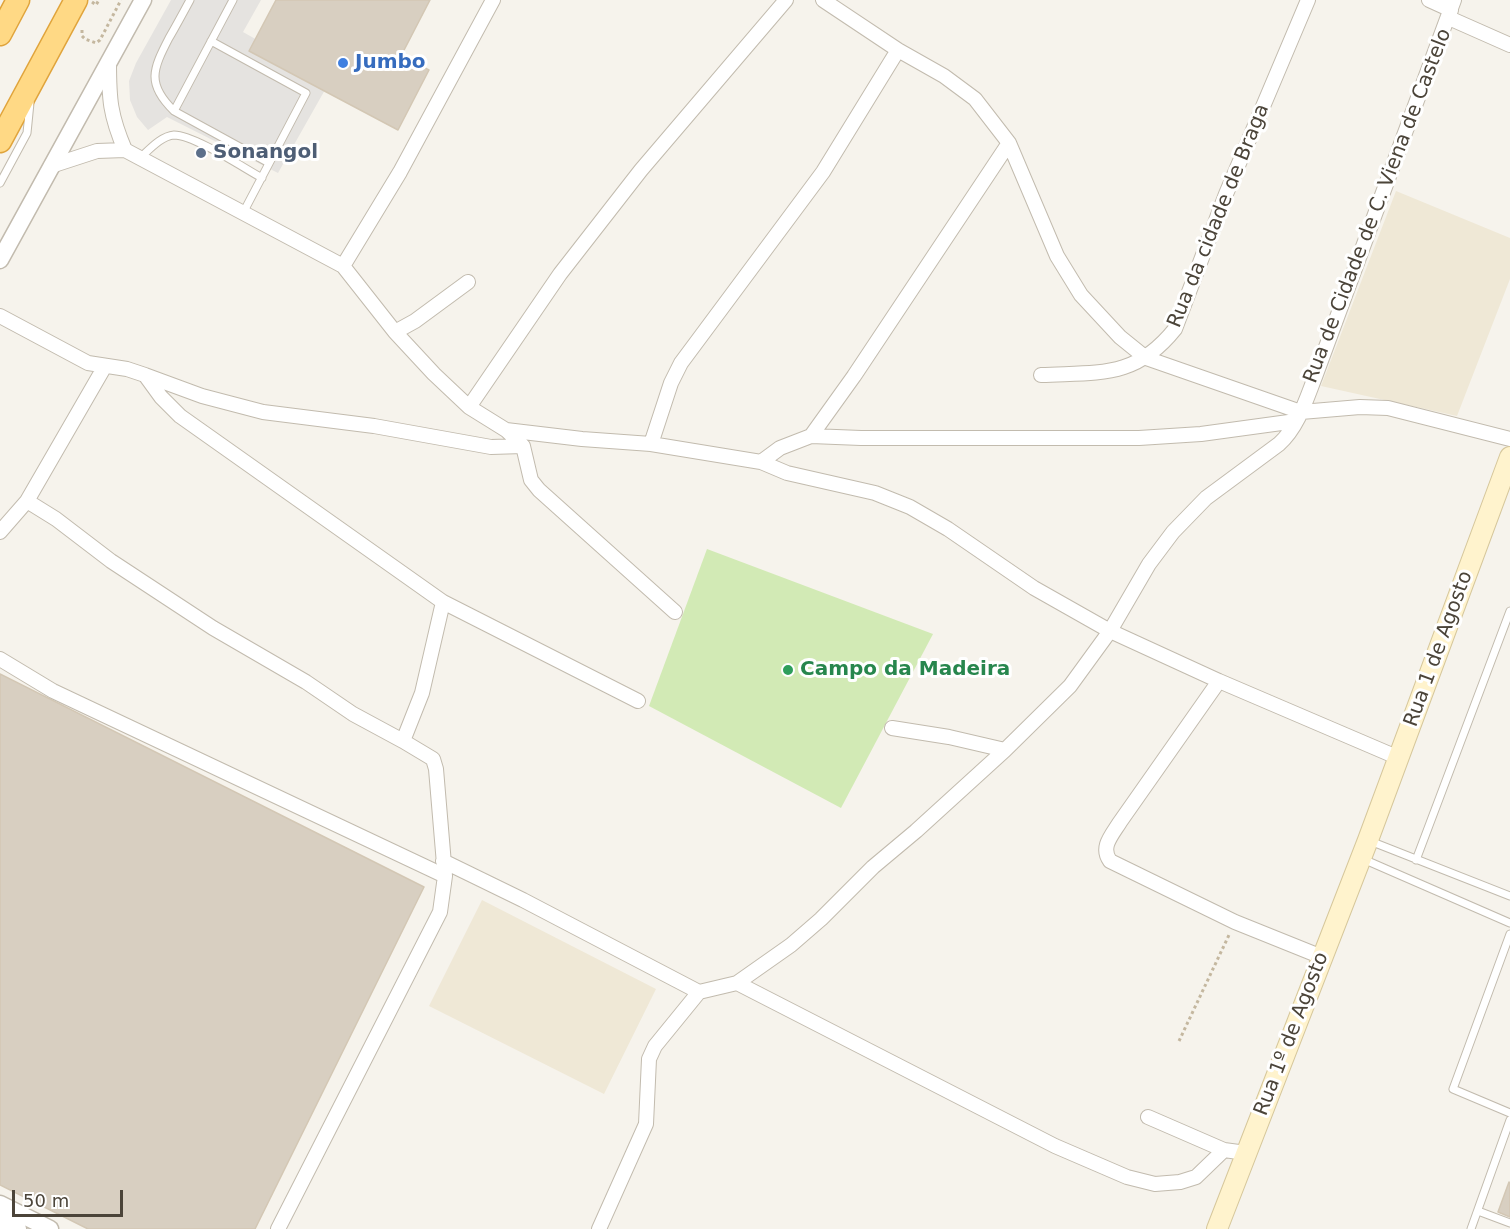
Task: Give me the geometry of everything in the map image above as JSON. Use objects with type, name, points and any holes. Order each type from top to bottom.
[{"type":"highway","points":[[0,34],[18,0]]},
{"type":"highway","points":[[0,141],[33,80],[86,2]]},
{"type":"main road","name":"Rua 1 de Agosto","points":[[1365,849],[1510,457]]},
{"type":"main road","name":"Rua 1º de Agosto","points":[[1217,1229],[1365,849]]},
{"type":"street","points":[[0,260],[143,0]]},
{"type":"street","points":[[343,266],[400,172],[493,0]]},
{"type":"street","points":[[469,407],[560,274],[641,170],[786,0]]},
{"type":"street","points":[[823,0],[898,50],[966,91],[988,114],[1009,143],[1057,255],[1081,295],[1120,337],[1146,358],[1298,416]]},
{"type":"street","name":"Rua da cidade de Braga","points":[[1041,375],[1123,368],[1146,358],[1163,344],[1175,329],[1226,194],[1308,0]]},
{"type":"street","points":[[1429,0],[1451,9],[1510,45]]},
{"type":"street","name":"Rua de Cidade de C. Viena de Castelo","points":[[737,983],[791,945],[813,926],[873,867],[1005,750],[1070,686],[1110,631],[1149,564],[1173,532],[1206,498],[1283,440],[1298,416],[1451,9]]},
{"type":"street","points":[[651,444],[671,382],[681,363],[823,172],[898,50]]},
{"type":"street","points":[[109,61],[110,106],[125,150]]},
{"type":"street","points":[[811,436],[854,376],[1009,143]]},
{"type":"street","points":[[51,166],[97,151],[125,150],[343,266],[395,332],[469,407],[506,430],[523,446],[531,480],[538,490],[675,612]]},
{"type":"street","points":[[395,332],[415,321],[468,282]]},
{"type":"street","points":[[0,316],[88,363],[127,369],[202,396],[263,412],[374,426],[491,447],[523,446]]},
{"type":"street","points":[[0,532],[27,501],[105,366]]},
{"type":"street","points":[[145,375],[161,397],[180,416],[443,602],[638,701]]},
{"type":"street","points":[[761,462],[780,448],[811,436],[1139,438],[1201,434],[1360,407],[1388,408],[1510,439]]},
{"type":"street","points":[[506,430],[582,440],[651,444],[761,462],[787,472],[875,493],[910,507],[948,529],[1034,588],[1110,631],[1219,681],[1399,758]]},
{"type":"street","points":[[27,501],[56,519],[111,561],[213,628],[306,682],[353,714],[433,759],[436,769],[445,876],[440,912],[278,1229]]},
{"type":"street","points":[[403,741],[422,693],[443,602]]},
{"type":"street","points":[[0,659],[54,691],[445,876]]},
{"type":"street","points":[[1219,681],[1120,822],[1105,847],[1105,855],[1110,861],[1235,922],[1322,957]]},
{"type":"street","points":[[892,728],[949,737],[1005,750]]},
{"type":"street","points":[[443,861],[554,915],[699,992]]},
{"type":"street","points":[[599,1229],[646,1124],[649,1059],[655,1046],[699,992],[737,983],[1055,1146],[1127,1177],[1155,1184],[1196,1178],[1224,1150]]},
{"type":"street","points":[[1148,1117],[1224,1150],[1246,1153]]},
{"type":"street","points":[[0,1204],[50,1229]]},
{"type":"street","points":[[0,1220],[18,1229]]},
{"type":"lane","points":[[190,0],[156,64],[157,90],[164,102],[174,111],[269,163]]},
{"type":"lane","points":[[174,111],[232,0]]},
{"type":"lane","points":[[211,41],[306,93],[243,213]]},
{"type":"lane","points":[[0,183],[27,133],[33,80]]},
{"type":"lane","points":[[140,158],[157,143],[173,135],[193,140],[261,178]]},
{"type":"lane","points":[[1416,860],[1510,611]]},
{"type":"lane","points":[[1365,849],[1416,860],[1510,896]]},
{"type":"lane","points":[[1365,849],[1510,923]]},
{"type":"lane","points":[[1510,934],[1453,1089],[1510,1113]]},
{"type":"lane","points":[[1471,1229],[1508,1131],[1510,1120]]},
{"type":"lane","points":[[1478,1211],[1510,1223]]},
{"type":"path","points":[[86,2],[99,0]]},
{"type":"path","points":[[82,29],[82,36],[96,43],[100,40],[121,0]]},
{"type":"path","points":[[1179,1041],[1235,922]]},
{"type":"shaded area","points":[[171,0],[261,0],[243,32],[330,81],[278,173],[167,117],[148,130],[137,117],[130,100],[129,81],[136,63]]},
{"type":"shaded area","points":[[1396,191],[1510,238],[1510,279],[1457,416],[1321,386]]},
{"type":"shaded area","points":[[482,900],[656,989],[604,1094],[429,1006]]},
{"type":"green space","name":"Campo da Madeira","points":[[707,549],[933,634],[841,808],[649,706]]},
{"type":"building","name":"Jumbo","points":[[276,0],[430,0],[401,56],[429,70],[398,130],[249,51]]},
{"type":"building","points":[[0,674],[424,887],[255,1229],[88,1229],[0,1185]]},
{"type":"building","points":[[1510,1183],[1510,1217],[1498,1212]]},
{"type":"place","name":"Jumbo","points":[[343,63]]},
{"type":"place","name":"Sonangol","points":[[201,153]]},
{"type":"place","name":"Campo da Madeira","points":[[788,670]]}]
